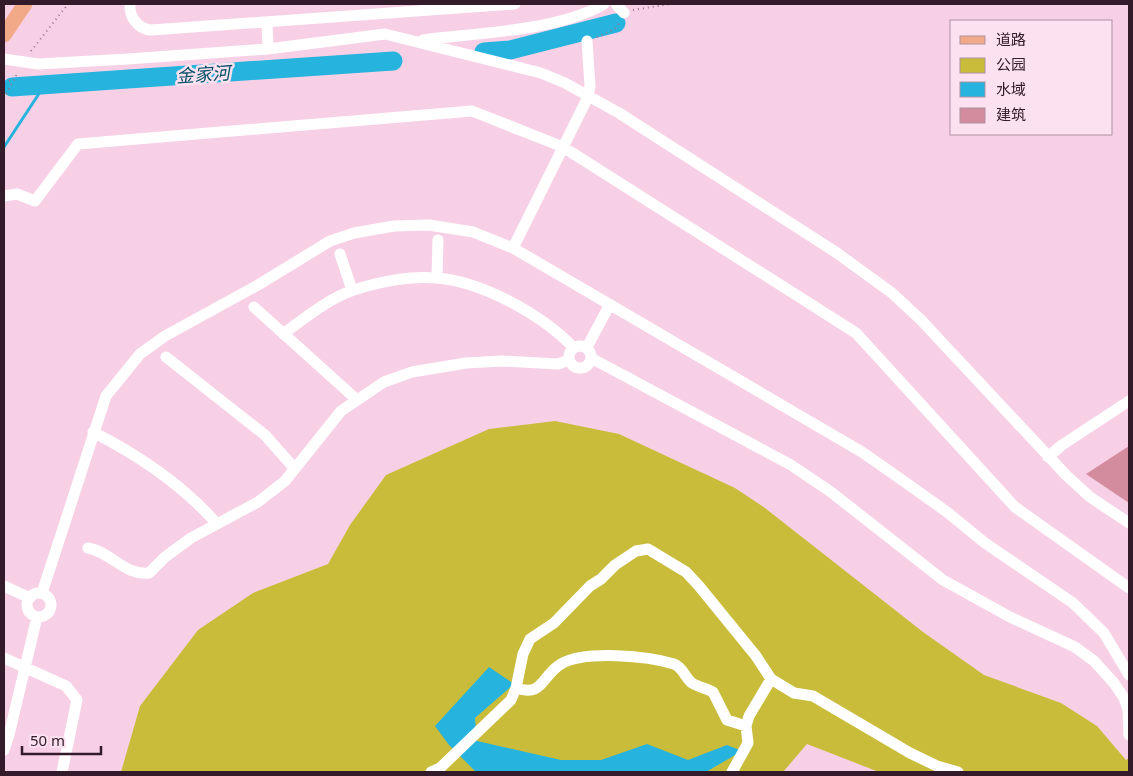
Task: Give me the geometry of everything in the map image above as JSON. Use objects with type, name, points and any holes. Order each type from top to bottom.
[{"type":"main road","points":[[4,35],[25,4]]},
{"type":"street","points":[[130,4],[136,24],[143,29],[151,30],[515,4]]},
{"type":"street","points":[[417,41],[549,23],[586,12],[604,4]]},
{"type":"street","points":[[616,4],[624,13]]},
{"type":"street","points":[[383,14],[385,34]]},
{"type":"street","points":[[267,22],[268,49]]},
{"type":"street","points":[[4,58],[38,64],[268,49],[385,34],[541,73],[619,113],[804,232],[892,293],[922,320],[1048,457],[1090,496],[1129,523]]},
{"type":"street","points":[[513,248],[588,97],[590,86],[587,41]]},
{"type":"street","points":[[4,196],[17,194],[35,201],[78,144],[472,112],[564,147],[856,333],[1015,506],[1129,588]]},
{"type":"street","points":[[42,593],[106,396],[140,354],[164,336],[258,285],[330,240],[354,233],[394,226],[429,225],[473,232],[513,248],[862,452],[932,501],[985,543],[1073,603],[1104,632],[1129,675]]},
{"type":"street","points":[[437,278],[438,240]]},
{"type":"street","points":[[340,254],[352,290]]},
{"type":"street","points":[[283,334],[307,316],[352,290],[396,280],[437,278],[479,287],[558,331],[573,347]]},
{"type":"street","points":[[610,306],[589,353],[586,366],[578,368],[573,366],[568,360],[568,354],[573,347],[581,345],[589,353],[791,465],[831,492],[943,580],[1010,617],[1075,647],[1094,661],[1114,683],[1124,698],[1128,709],[1129,735]]},
{"type":"street","points":[[254,307],[356,399]]},
{"type":"street","points":[[166,357],[265,435],[295,469]]},
{"type":"street","points":[[88,548],[97,550],[135,573],[149,573],[165,557],[216,524],[258,502],[285,481],[341,411],[356,399],[384,382],[412,372],[466,363],[502,361],[558,364],[568,360]]},
{"type":"street","points":[[1048,457],[1062,445],[1129,401]]},
{"type":"street","points":[[94,432],[132,452],[164,474],[196,500],[216,524]]},
{"type":"street","points":[[432,772],[443,766],[511,700],[516,688],[523,654],[530,639],[554,623],[590,586],[601,580],[615,565],[636,550],[643,549],[653,551],[686,572],[756,656],[771,679],[794,693],[813,696],[910,753],[937,766],[958,772]]},
{"type":"street","points":[[4,586],[30,598]]},
{"type":"street","points":[[42,593],[50,598],[52,608],[46,615],[37,617],[29,612],[28,602],[33,595],[42,593]]},
{"type":"street","points":[[4,750],[26,669],[37,617]]},
{"type":"street","points":[[516,688],[528,692],[535,690],[553,670],[572,659],[590,656],[632,657],[679,667],[692,684],[713,692],[726,720],[746,726]]},
{"type":"street","points":[[4,658],[66,686],[77,700],[62,772]]},
{"type":"street","points":[[732,772],[748,743],[746,726],[749,716],[771,679]]},
{"type":"path","points":[[4,98],[24,61],[68,4]]},
{"type":"path","points":[[4,81],[14,81]]},
{"type":"green space","points":[[555,421],[619,434],[735,488],[765,508],[923,632],[984,675],[1061,703],[1097,726],[1126,760],[1129,758],[1129,772],[879,772],[807,744],[783,772],[121,772],[140,706],[198,630],[253,593],[328,564],[350,525],[386,475],[489,429]]},
{"type":"water","points":[[489,667],[514,684],[475,718],[477,741],[561,760],[601,760],[647,744],[688,760],[727,745],[742,751],[706,772],[476,772],[449,745],[435,726]]},
{"type":"building","points":[[1129,446],[1129,503],[1086,474]]},
{"type":"waterway","name":"金家河","points":[[484,52],[510,50],[616,23]]},
{"type":"waterway","name":"金家河","points":[[12,87],[393,61]]},
{"type":"waterway","points":[[4,147],[44,86]]}]
